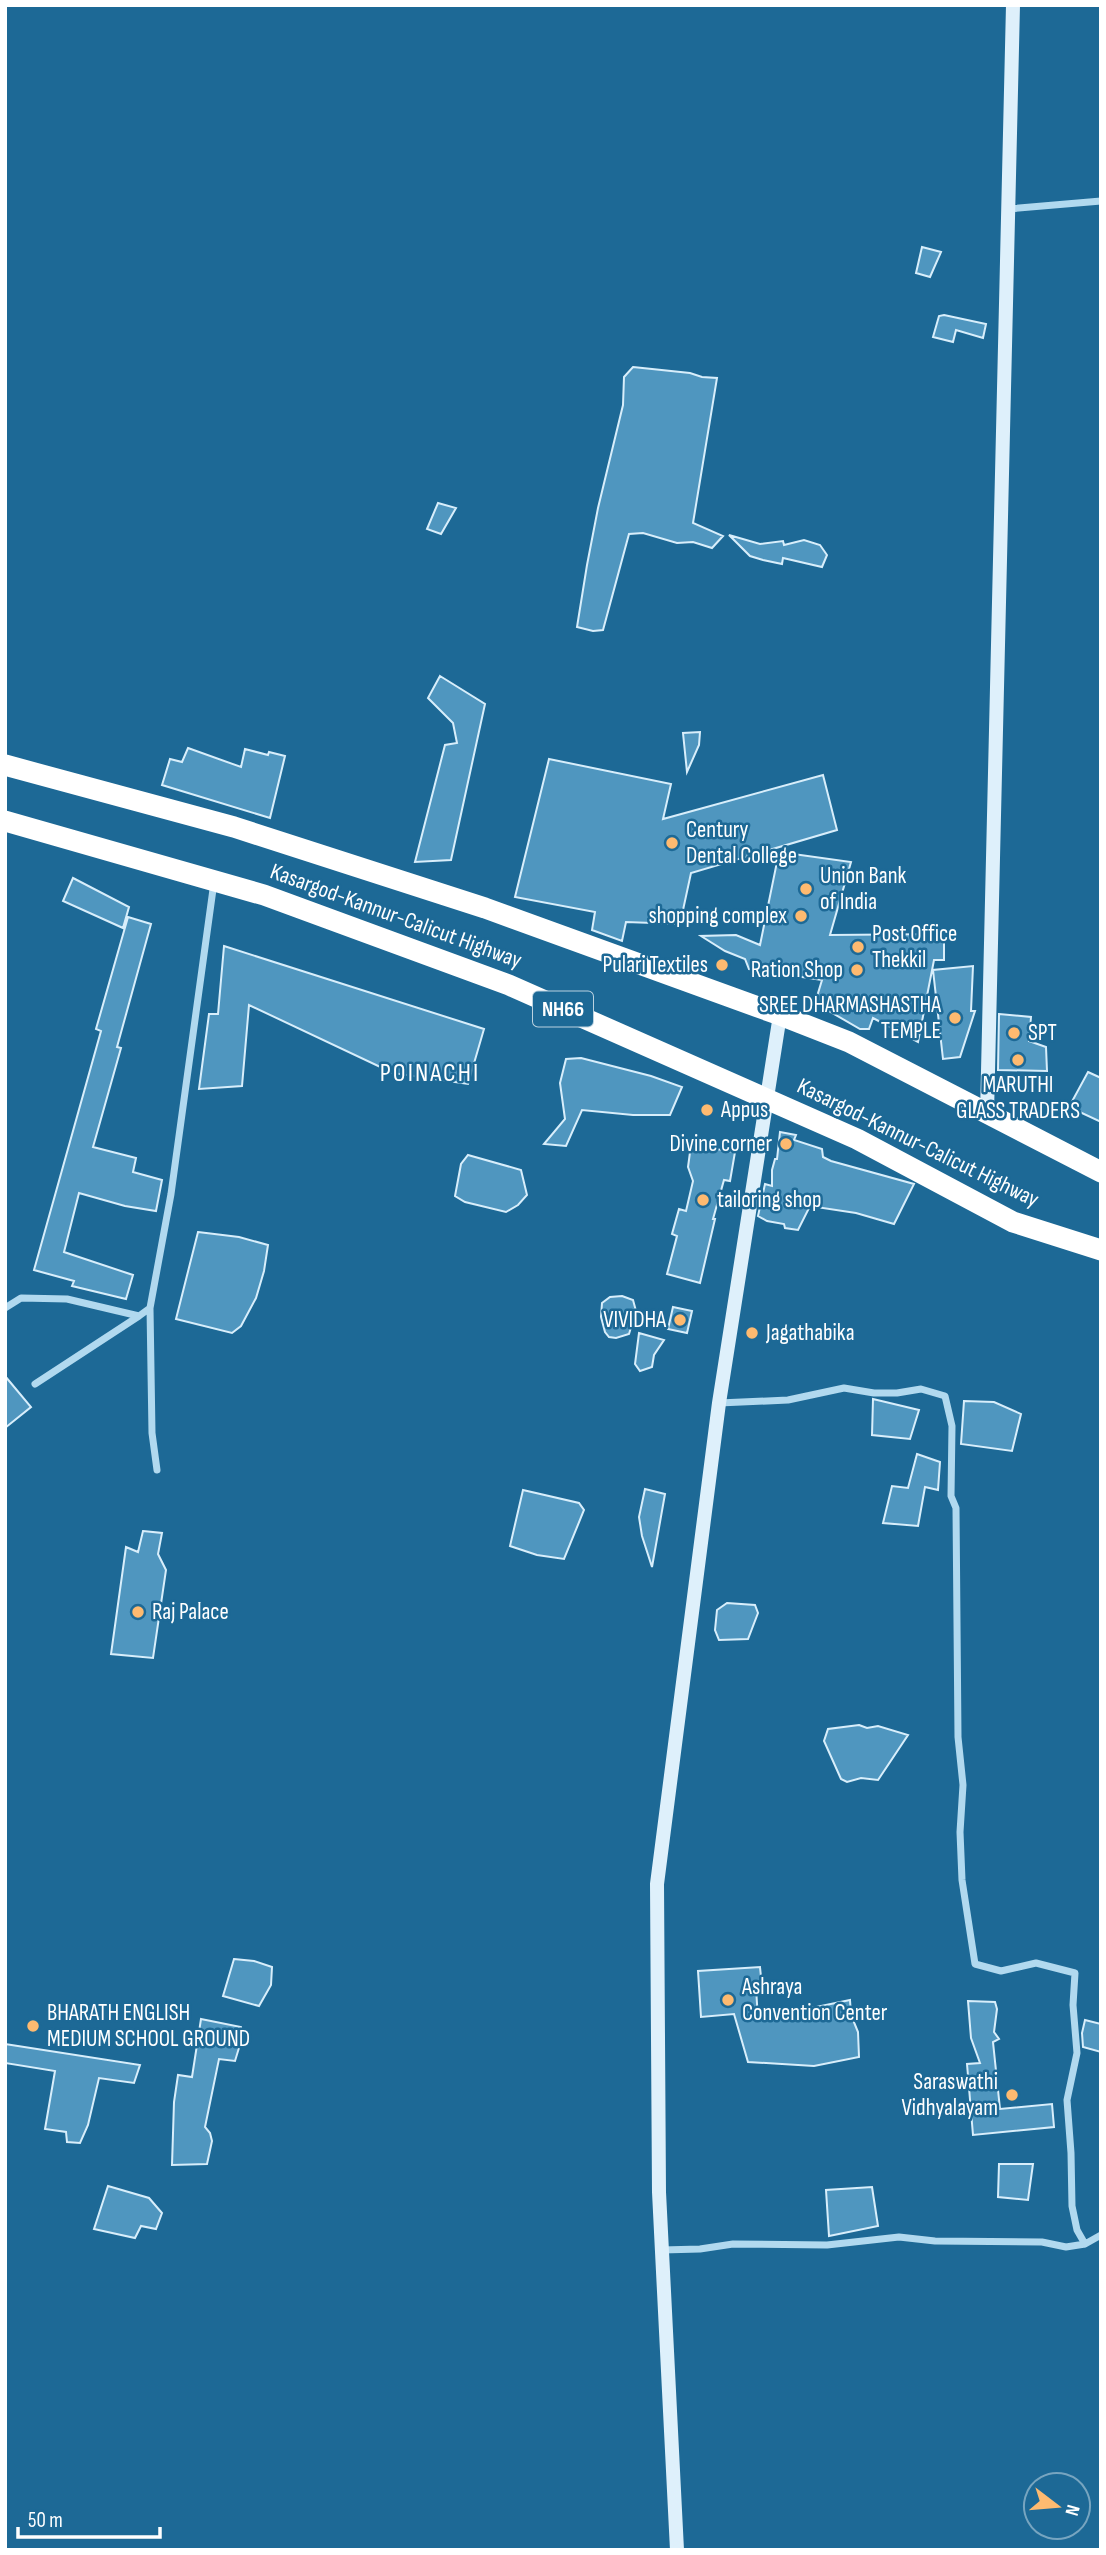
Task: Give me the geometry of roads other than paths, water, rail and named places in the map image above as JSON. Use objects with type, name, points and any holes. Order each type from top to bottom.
[{"type":"highway","name":"Kasargod-Kannur-Calicut Highway","points":[[5,765],[260,835],[485,908],[780,1015],[849,1042],[1101,1172]]},
{"type":"highway","name":"Kasargod-Kannur-Calicut Highway","points":[[5,821],[264,895],[509,985],[857,1139],[1013,1222],[1101,1250]]},
{"type":"main road","points":[[986,1114],[1013,5]]},
{"type":"main road","points":[[677,2550],[659,2192],[657,1884],[719,1403],[780,1015]]},
{"type":"street","points":[[1008,209],[1101,201]]},
{"type":"street","points":[[157,1470],[152,1433],[150,1308],[171,1194],[214,880]]},
{"type":"street","points":[[5,1308],[21,1298],[67,1299],[139,1316]]},
{"type":"street","points":[[35,1384],[150,1308]]},
{"type":"street","points":[[719,1403],[788,1400],[844,1388],[874,1393],[921,1389],[945,1396],[952,1426],[951,1496],[956,1508],[958,1737],[963,1784],[960,1832],[975,1964],[1001,1971],[1036,1963],[1075,1973],[1073,2005],[1077,2053],[1067,2100],[1072,2206],[1077,2230],[1085,2244]]},
{"type":"street","points":[[662,2250],[700,2249],[733,2244],[827,2245],[899,2236],[935,2241],[1042,2242],[1066,2247],[1085,2244],[1101,2235]]},
{"type":"place","name":"Century Dental College","points":[[672,843]]},
{"type":"place","name":"Union Bank of India","points":[[806,889]]},
{"type":"place","name":"shopping complex","points":[[801,916]]},
{"type":"place","name":"Post Office Thekkil","points":[[858,947]]},
{"type":"place","name":"Pulari Textiles","points":[[722,965]]},
{"type":"place","name":"Ration Shop","points":[[857,970]]},
{"type":"place","name":"SREE DHARMASHASTHA TEMPLE","points":[[955,1018]]},
{"type":"place","name":"SPT","points":[[1014,1033]]},
{"type":"place","name":"MARUTHI GLASS TRADERS","points":[[1018,1060]]},
{"type":"place","name":"Appus","points":[[707,1110]]},
{"type":"place","name":"Divine corner","points":[[786,1144]]},
{"type":"place","name":"tailoring shop","points":[[703,1200]]},
{"type":"place","name":"VIVIDHA","points":[[680,1320]]},
{"type":"place","name":"Jagathabika","points":[[752,1333]]},
{"type":"place","name":"Raj Palace","points":[[138,1612]]},
{"type":"place","name":"Ashraya Convention Center","points":[[728,2000]]},
{"type":"place","name":"BHARATH ENGLISH MEDIUM SCHOOL GROUND","points":[[33,2026]]},
{"type":"place","name":"Saraswathi Vidhyalayam","points":[[1012,2095]]},
{"type":"district","name":"POINACHI","points":[[430,1073]]}]
